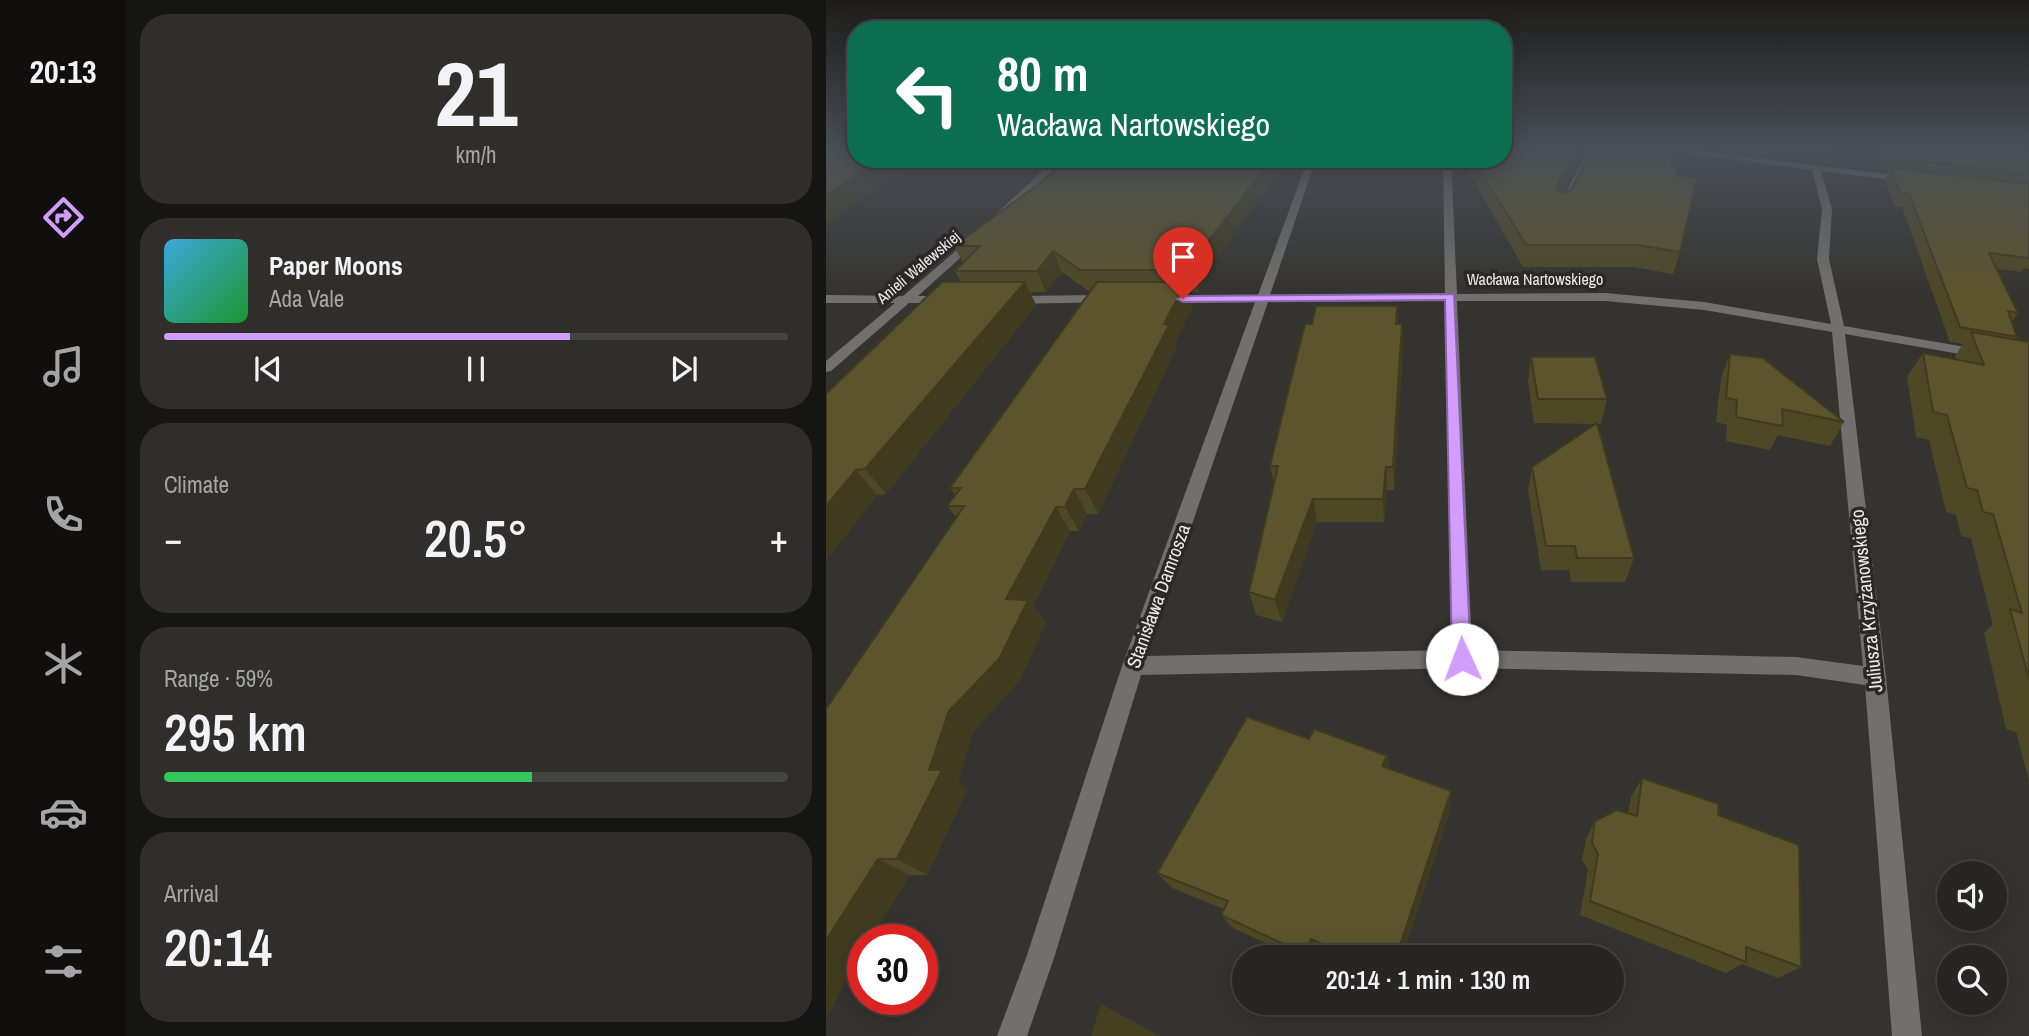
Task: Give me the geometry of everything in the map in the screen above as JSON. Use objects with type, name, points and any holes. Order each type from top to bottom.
[{"type":"street","points":[[993,222],[1020,196]]},
{"type":"street","name":"Stanisława Damrosza","points":[[1012,1036],[1040,958],[1133,666],[1299,196]]},
{"type":"street","points":[[1448,196],[1462,659]]},
{"type":"street","points":[[1561,209],[1568,196]]},
{"type":"street","name":"Juliusza Krzyżanowskiego","points":[[1824,196],[1827,209],[1823,259],[1838,328],[1875,677],[1907,1036]]},
{"type":"street","name":"Anieli Walewskiej","points":[[826,369],[903,300],[937,276],[984,231]]},
{"type":"street","name":"Wacława Nartowskiego","points":[[1156,299],[1605,297],[1704,306],[2029,362]]},
{"type":"street","points":[[826,299],[956,300]]},
{"type":"street","points":[[996,300],[1116,299]]},
{"type":"street","points":[[1133,666],[1462,659],[1796,666],[1875,677]]},
{"type":"shaded area","points":[[1101,1004],[1160,1036],[1091,1036]]},
{"type":"building","points":[[1022,196],[1243,196],[1209,240],[1193,270],[1080,270],[1053,251],[1037,271],[955,271],[980,246],[954,246]]},
{"type":"building","points":[[1496,196],[1693,196],[1680,252],[1638,245],[1526,245]]},
{"type":"building","points":[[1910,196],[2029,196],[2029,258],[1989,253],[2018,313],[2008,311],[2017,337],[1960,327]]},
{"type":"building","points":[[942,282],[1025,282],[865,469],[856,470],[826,506],[826,394]]},
{"type":"building","points":[[1097,282],[1186,282],[1164,324],[1169,325],[1085,489],[1074,489],[1065,507],[1056,507],[1006,599],[1028,600],[999,659],[949,711],[929,770],[942,770],[897,859],[878,859],[826,940],[826,709],[964,506],[947,506],[961,488],[950,488]]},
{"type":"building","points":[[1316,306],[1397,306],[1396,324],[1402,324],[1393,467],[1386,467],[1383,499],[1313,499],[1275,600],[1249,592],[1278,466],[1270,466],[1305,324],[1312,324]]},
{"type":"building","points":[[1971,332],[2029,342],[2029,679],[2010,609],[2022,613],[1993,514],[1983,512],[1977,490],[1967,488],[1947,415],[1933,412],[1923,353],[1984,365]]},
{"type":"building","points":[[1730,354],[1763,358],[1844,422],[1782,409],[1783,426],[1736,417],[1737,400],[1726,398]]},
{"type":"building","points":[[1531,357],[1595,357],[1607,399],[1538,399]]},
{"type":"building","points":[[1597,423],[1634,558],[1577,558],[1575,546],[1546,546],[1532,467]]},
{"type":"building","points":[[1247,717],[1309,739],[1314,729],[1350,742],[1387,756],[1382,766],[1451,791],[1400,945],[1325,945],[1311,939],[1309,945],[1286,945],[1221,915],[1228,901],[1157,873]]},
{"type":"building","points":[[1642,778],[1719,804],[1718,815],[1799,845],[1801,967],[1746,947],[1746,962],[1590,901],[1598,854],[1592,843],[1595,821],[1617,810],[1637,816]]},
{"type":"route","points":[[1183,299],[1450,296],[1462,659]]}]
